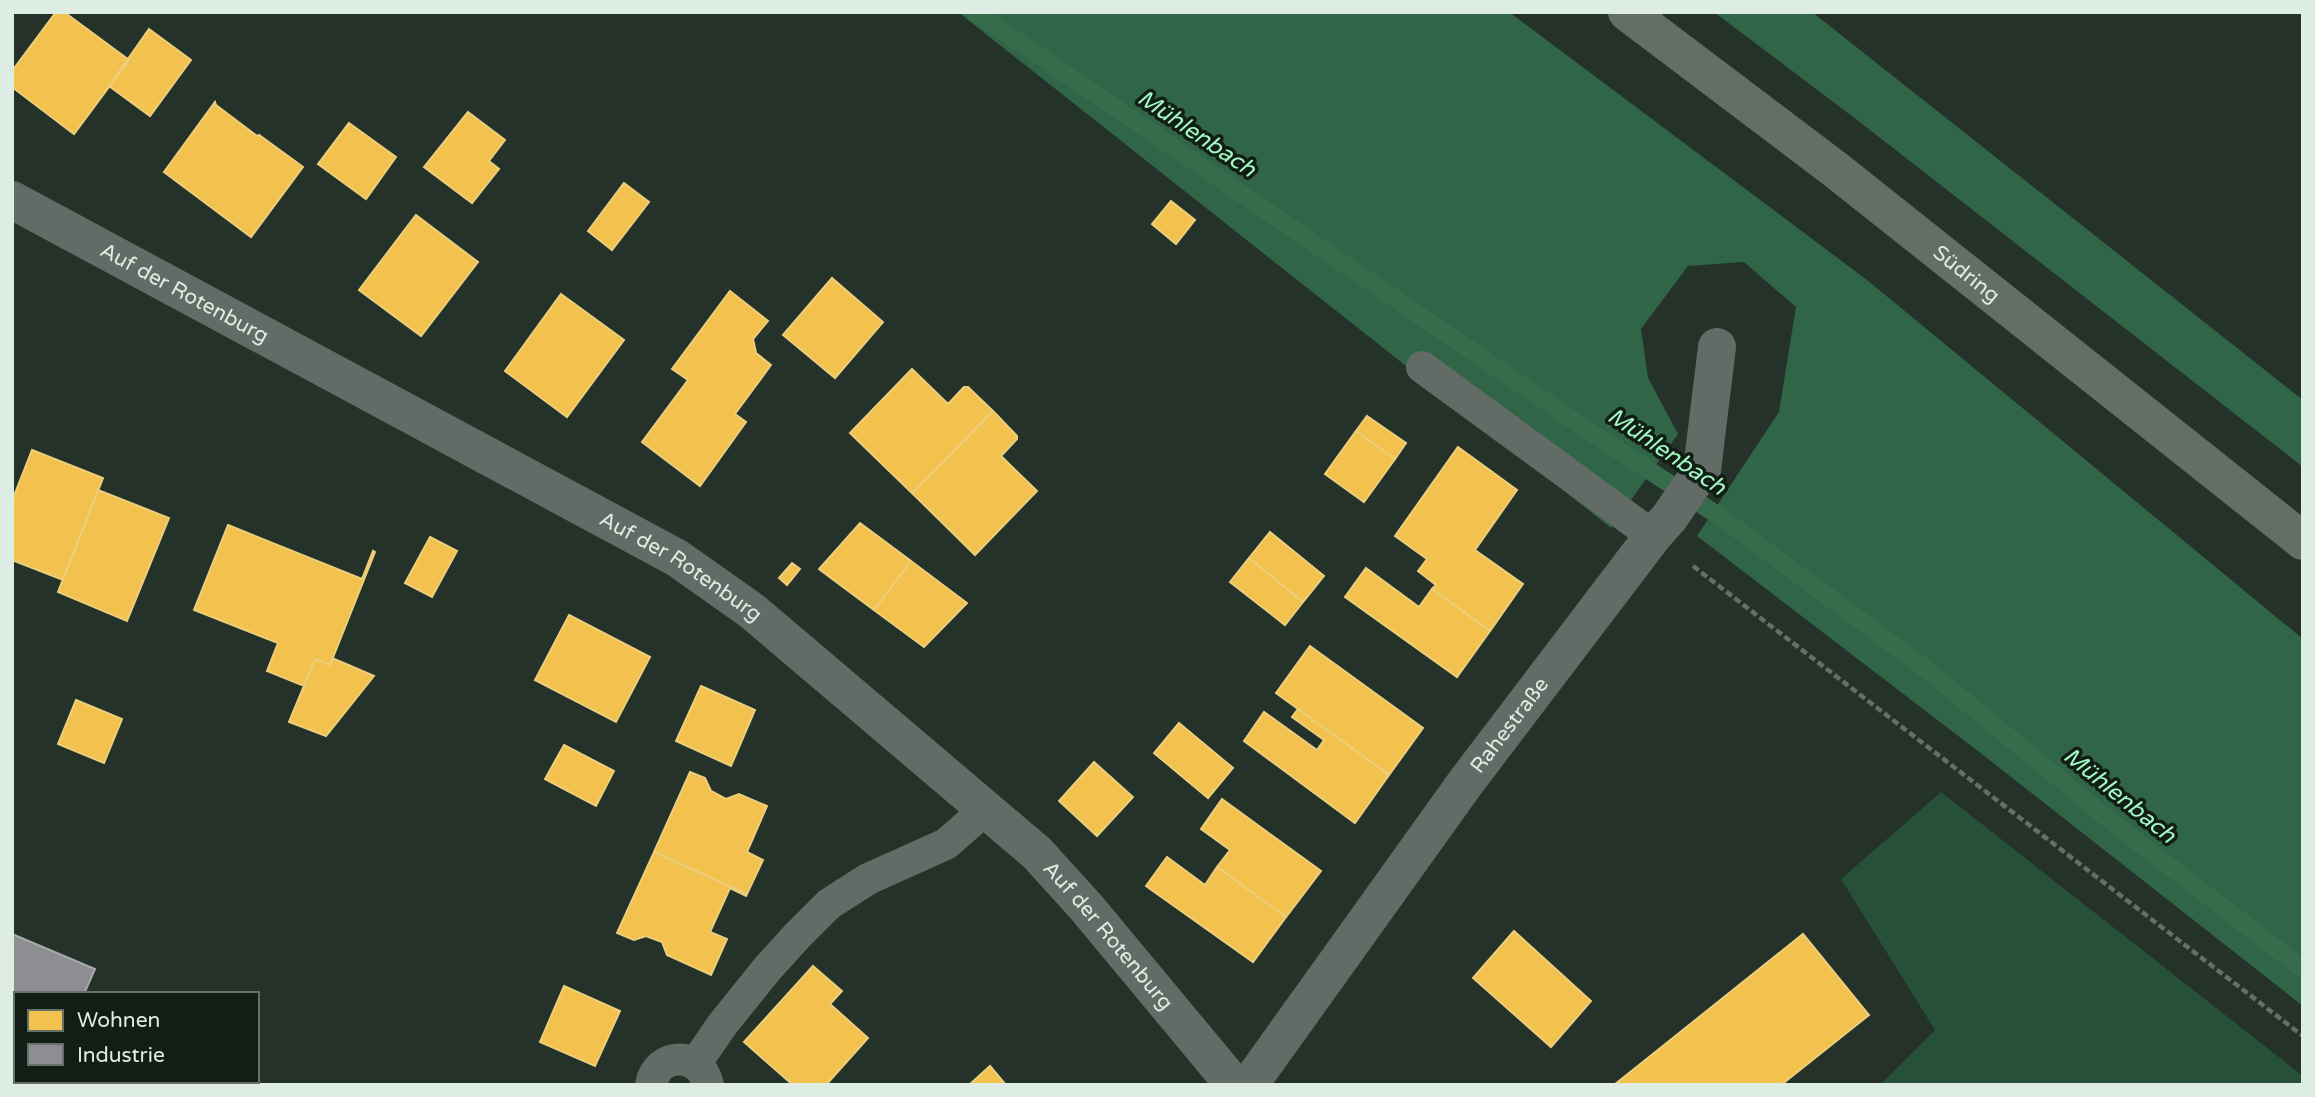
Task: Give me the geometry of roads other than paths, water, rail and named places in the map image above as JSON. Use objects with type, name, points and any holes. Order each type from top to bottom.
[{"type":"main road","name":"Südring","points":[[1627,12],[1836,170],[2303,541]]},
{"type":"street","name":"Auf der Rotenburg","points":[[12,200],[677,558],[752,611],[1037,853],[1086,907],[1234,1085]]},
{"type":"street","name":"Rahestraße","points":[[1249,1085],[1466,782],[1702,470],[1717,347]]},
{"type":"lane","points":[[1422,368],[1661,527]]},
{"type":"lane","points":[[651,1085],[654,1073],[668,1061],[686,1059],[702,1074],[722,1025],[767,969],[830,904],[868,879],[946,844],[985,810]]},
{"type":"waterway","name":"Mühlenbach","points":[[975,12],[1589,431],[1722,518],[1926,669],[2112,822],[2303,969]]}]
